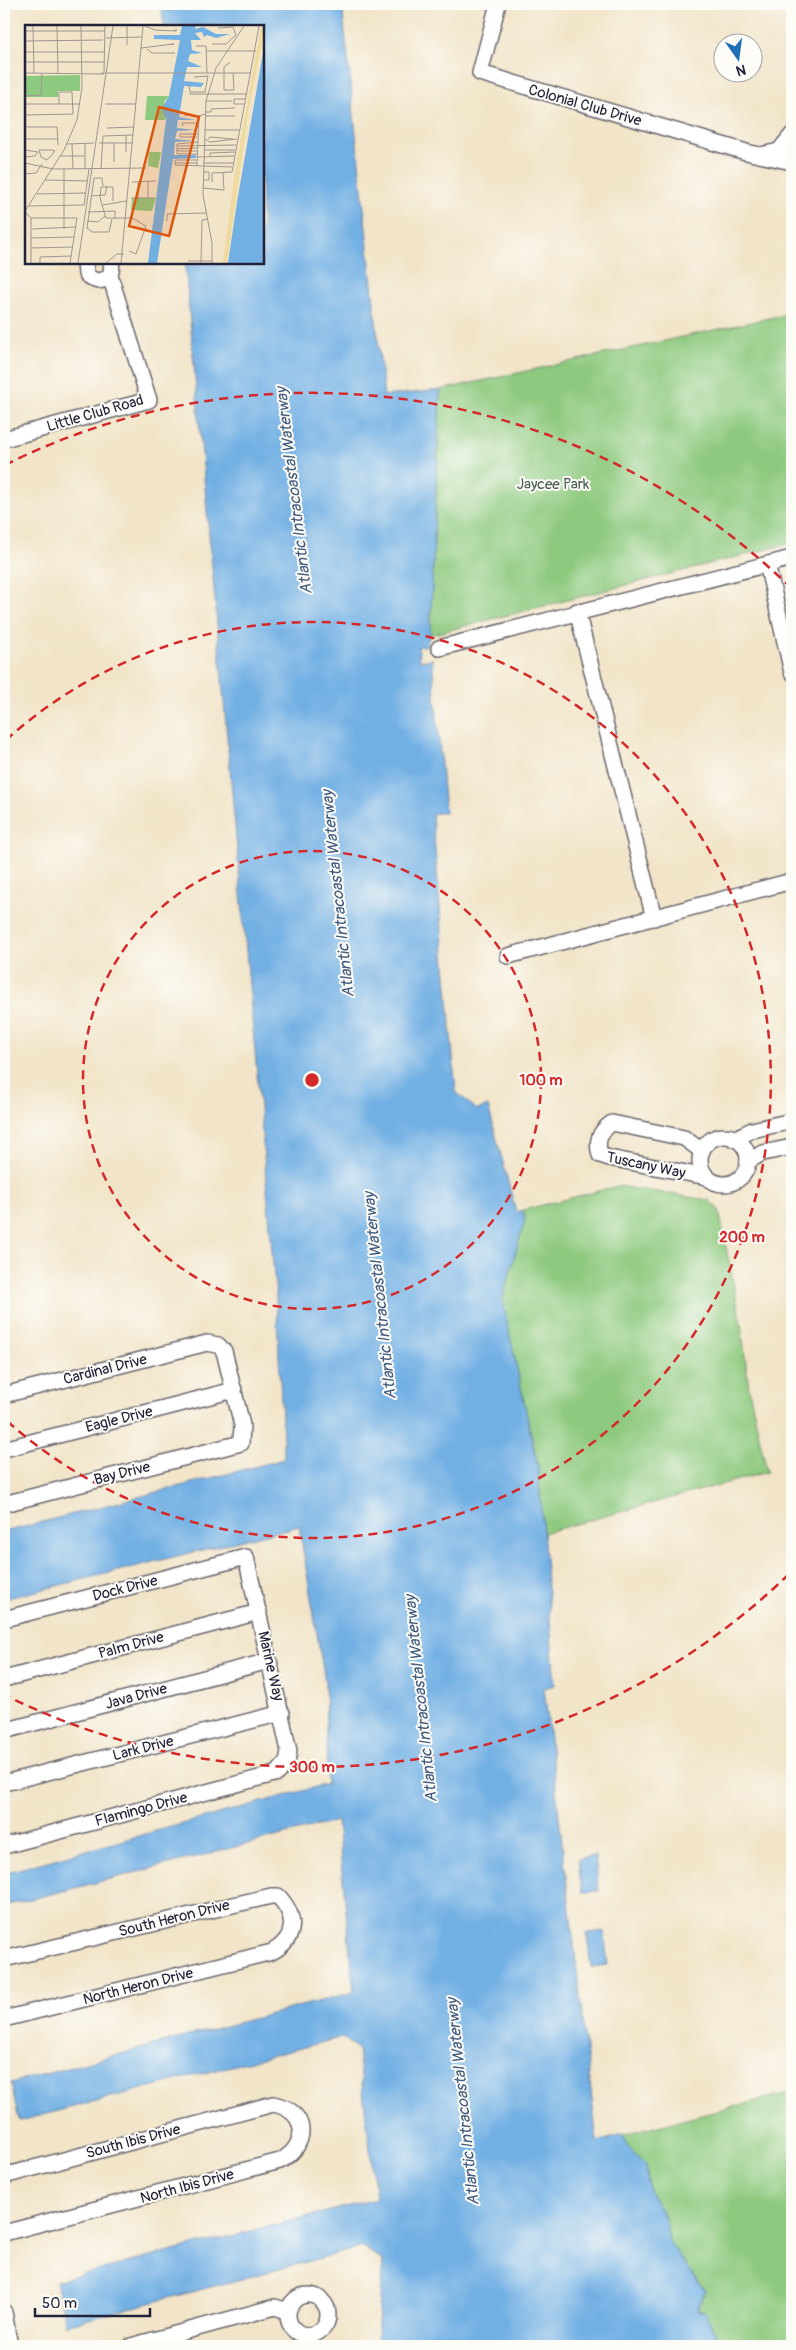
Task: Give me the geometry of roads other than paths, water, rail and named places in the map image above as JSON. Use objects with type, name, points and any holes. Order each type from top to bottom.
[{"type":"street","name":"Colonial Club Drive","points":[[498,4],[480,73],[760,156],[792,162]]},
{"type":"street","points":[[760,156],[779,150],[792,135]]},
{"type":"street","name":"Little Club Road","points":[[85,264],[84,269],[90,278],[100,281],[111,269]]},
{"type":"street","name":"Little Club Road","points":[[4,439],[149,400],[111,269]]},
{"type":"street","points":[[439,648],[577,611],[792,558]]},
{"type":"street","points":[[767,564],[792,672]]},
{"type":"street","points":[[577,611],[654,918]]},
{"type":"street","points":[[508,956],[792,881]]},
{"type":"street","name":"Tuscany Way","points":[[707,1177],[701,1165],[702,1151],[712,1140],[719,1137],[734,1139],[752,1130],[792,1121]]},
{"type":"street","name":"Tuscany Way","points":[[702,1151],[684,1138],[612,1123],[602,1130],[597,1144],[600,1155],[609,1158],[707,1177],[719,1184],[733,1182],[744,1174],[748,1161]]},
{"type":"street","points":[[734,1139],[744,1148],[748,1161],[763,1153],[792,1146]]},
{"type":"street","name":"Cardinal Drive","points":[[4,1395],[207,1343],[218,1345],[224,1351],[234,1390]]},
{"type":"street","name":"Bay Drive","points":[[4,1504],[241,1443],[242,1424],[234,1390]]},
{"type":"street","name":"Eagle Drive","points":[[4,1449],[234,1390]]},
{"type":"street","name":"Marine Way","points":[[246,1557],[289,1751],[287,1762],[278,1773]]},
{"type":"street","name":"Dock Drive","points":[[4,1619],[246,1557]]},
{"type":"street","name":"Palm Drive","points":[[4,1678],[259,1612]]},
{"type":"street","name":"Java Drive","points":[[4,1731],[269,1661]]},
{"type":"street","name":"Lark Drive","points":[[4,1783],[282,1713]]},
{"type":"street","name":"Flamingo Drive","points":[[4,1846],[278,1773]]},
{"type":"street","name":"South Heron Drive","points":[[4,1960],[271,1896],[278,1896],[292,1917],[288,1938],[282,1947],[272,1952]]},
{"type":"street","name":"North Heron Drive","points":[[4,2019],[272,1952]]},
{"type":"street","name":"North Ibis Drive","points":[[4,2233],[280,2161],[291,2156],[298,2148],[302,2136],[299,2124],[293,2113],[284,2106],[273,2104],[263,2106]]},
{"type":"street","name":"South Ibis Drive","points":[[4,2176],[263,2106]]},
{"type":"street","points":[[131,2346],[275,2308],[288,2310]]},
{"type":"street","points":[[4,2312],[10,2346]]},
{"type":"water","name":"Atlantic Intracoastal Waterway","points":[[161,4],[342,4],[384,396],[440,390],[430,635],[426,646],[418,646],[420,661],[432,659],[445,812],[432,814],[456,1092],[477,1110],[488,1106],[516,1212],[523,1210],[525,1220],[502,1299],[538,1467],[555,1685],[544,1688],[597,2142],[623,2135],[627,2146],[646,2165],[649,2191],[665,2217],[669,2242],[705,2291],[697,2311],[705,2311],[721,2346],[378,2346],[377,2337],[383,2261],[363,2247],[66,2325],[56,2281],[376,2199],[358,2050],[343,2037],[19,2121],[11,2083],[354,1992],[337,1821],[4,1906],[4,1873],[327,1784],[325,1682],[299,1526],[4,1599],[4,1532],[284,1459],[276,1297],[185,264],[264,264],[264,25],[164,25]]},
{"type":"water","points":[[595,1856],[599,1891],[582,1892],[578,1859]]},
{"type":"water","points":[[604,1931],[608,1965],[591,1967],[587,1933]]},
{"type":"park label","name":"Jaycee Park","points":[[553,484]]}]
